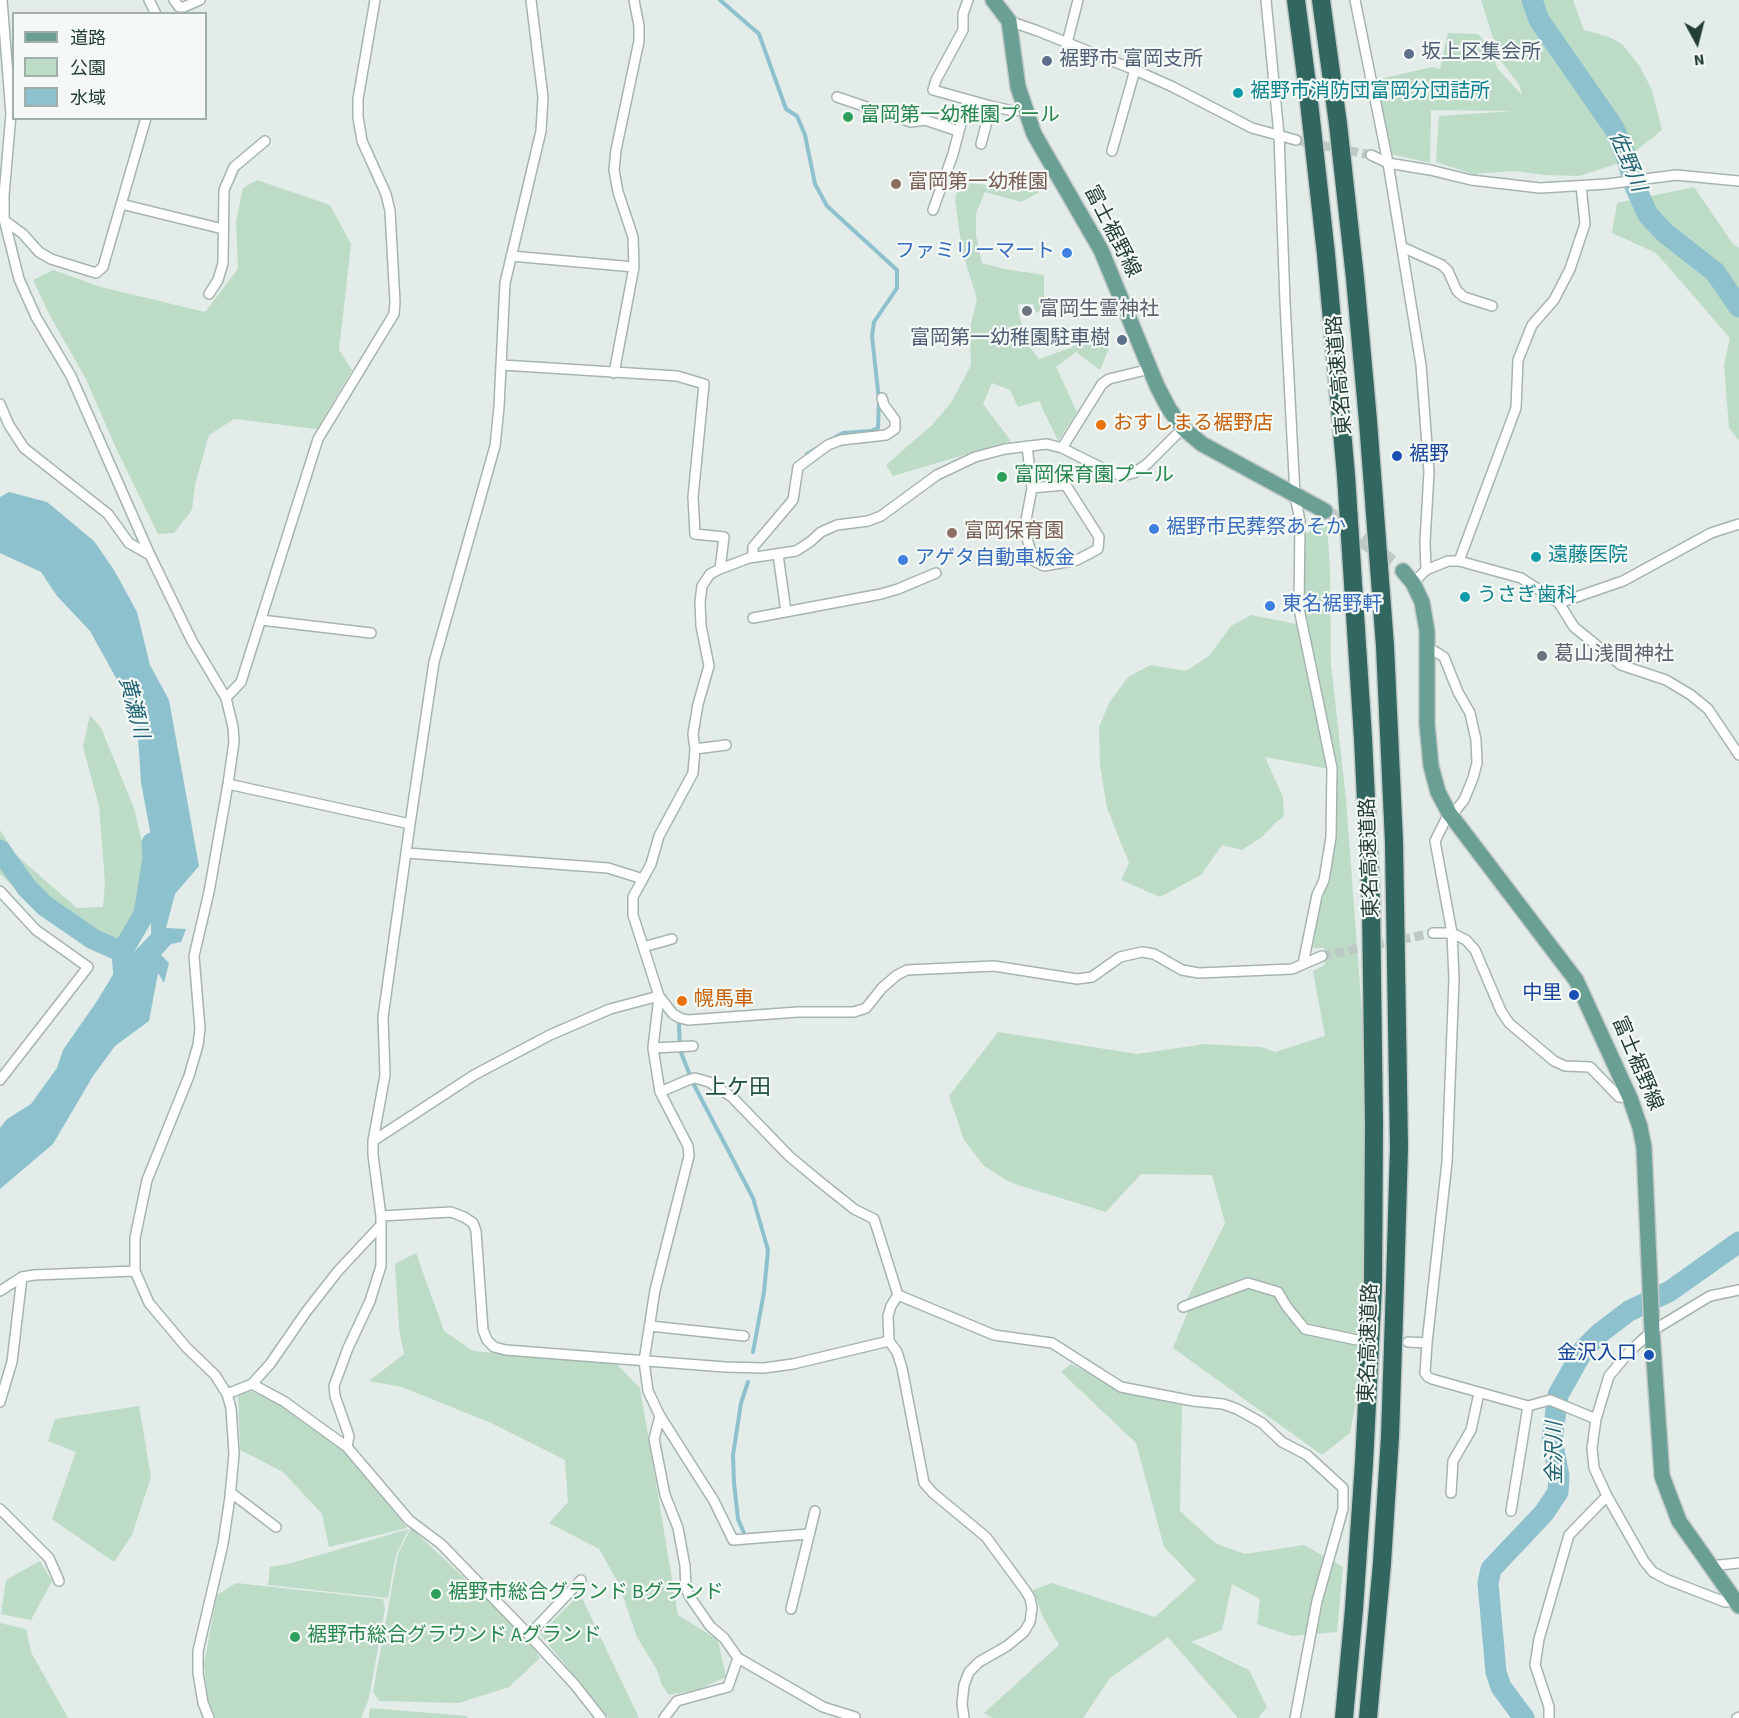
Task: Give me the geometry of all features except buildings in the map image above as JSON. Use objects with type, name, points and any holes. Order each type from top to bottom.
[{"type":"highway","name":"東名高速道路","points":[[1296,0],[1326,254],[1346,475],[1364,738],[1371,903],[1374,1125],[1373,1285],[1363,1475],[1344,1718]]},
{"type":"highway","name":"東名高速道路","points":[[1321,0],[1338,124],[1368,422],[1385,646],[1394,842],[1399,1136],[1395,1286],[1390,1437],[1382,1563],[1368,1718]]},
{"type":"main road","name":"富士裾野線","points":[[993,0],[1009,21],[1018,87],[1034,134],[1101,250],[1169,409],[1183,428],[1202,444],[1325,511]]},
{"type":"main road","name":"富士裾野線","points":[[1408,577],[1422,602],[1428,647],[1427,724],[1431,766],[1438,792],[1450,815],[1576,981],[1630,1098],[1640,1127],[1644,1148],[1652,1331],[1662,1476],[1679,1521],[1737,1604]]},
{"type":"street","points":[[2,0],[11,114],[2,221],[19,279],[36,317],[71,376],[150,555],[192,641],[226,698],[231,714],[234,741],[228,784],[209,892],[194,956],[200,1029],[198,1045],[189,1076],[147,1180],[135,1238],[135,1271],[149,1304],[186,1347],[215,1375],[227,1394],[234,1425],[234,1454],[223,1544],[198,1651],[198,1673],[203,1703],[209,1718]]},
{"type":"street","points":[[174,0],[179,7],[184,8],[200,0]]},
{"type":"street","points":[[226,698],[241,682],[318,439],[394,314],[396,302],[390,211],[386,194],[362,141],[358,117],[358,99],[375,0]]},
{"type":"street","points":[[347,1447],[349,1436],[335,1396],[334,1386],[376,1285],[381,1266],[381,1220],[373,1141],[385,1075],[383,1017],[410,824],[434,662],[495,446],[502,365],[505,284],[541,131],[543,97],[531,0]]},
{"type":"street","points":[[614,373],[634,267],[633,237],[618,192],[614,170],[616,150],[639,41],[639,26],[634,0]]},
{"type":"street","points":[[968,0],[963,14],[963,30],[933,90],[967,101],[1013,111],[1024,109]]},
{"type":"street","points":[[1067,43],[1077,0]]},
{"type":"street","points":[[1266,0],[1279,135],[1295,495],[1300,521],[1299,609],[1332,768],[1331,837],[1324,880],[1317,895],[1303,963]]},
{"type":"street","points":[[1355,0],[1388,163],[1421,365],[1430,472],[1425,542],[1426,570]]},
{"type":"street","points":[[1009,21],[1135,70],[1252,128],[1296,140]]},
{"type":"street","points":[[1112,151],[1135,70]]},
{"type":"street","points":[[837,97],[911,122],[925,120],[958,131]]},
{"type":"street","points":[[933,210],[953,154],[967,101]]},
{"type":"street","points":[[981,144],[991,106]]},
{"type":"street","points":[[2,221],[23,234],[39,252],[51,259],[96,273],[103,267],[145,120]]},
{"type":"street","points":[[209,294],[218,280],[223,263],[224,190],[234,167],[265,141]]},
{"type":"street","points":[[1371,155],[1388,163],[1471,180],[1540,188],[1607,184],[1676,176],[1739,182]]},
{"type":"street","points":[[1459,561],[1516,408],[1518,360],[1532,325],[1554,300],[1570,269],[1585,224],[1581,186]]},
{"type":"street","points":[[121,204],[223,229]]},
{"type":"street","points":[[1402,248],[1442,265],[1448,271],[1457,291],[1464,297],[1492,306]]},
{"type":"street","points":[[511,256],[634,267]]},
{"type":"street","points":[[502,365],[677,376],[704,384],[693,497],[695,534],[724,537],[720,569]]},
{"type":"street","points":[[1062,448],[1102,384],[1110,379],[1150,369]]},
{"type":"street","points":[[753,557],[753,546],[793,500],[798,467],[828,445],[841,440],[886,435],[895,429],[896,420],[884,405],[882,398]]},
{"type":"street","points":[[0,404],[9,425],[24,448],[108,514],[129,543],[150,555]]},
{"type":"street","points":[[1183,428],[1147,464],[1134,473],[1125,475],[1113,474],[1062,448],[1047,444],[1005,449],[975,457],[937,475],[881,516],[868,521],[837,525],[821,532],[795,551],[753,557],[710,574],[702,586],[700,602],[701,626],[709,666],[698,704],[693,734],[695,749],[693,773],[659,836],[651,864],[633,897],[633,915],[659,996],[672,1014],[688,1020],[723,1019],[758,1014],[854,1012],[866,1008],[882,988],[897,975],[908,970],[994,966],[1077,979],[1092,977],[1120,957],[1142,952],[1154,954],[1182,970],[1199,973],[1268,972],[1292,969],[1322,956]]},
{"type":"street","points":[[1027,446],[1032,489],[1026,520],[1028,542],[1034,561],[1044,566],[1077,560],[1098,549],[1099,537],[1067,487],[1064,485],[1032,489]]},
{"type":"street","points":[[1559,603],[1623,581],[1711,533],[1739,524]]},
{"type":"street","points":[[778,554],[786,612]]},
{"type":"street","points":[[1408,577],[1448,561],[1459,561],[1521,578],[1559,603],[1574,627],[1621,665],[1666,680],[1691,695],[1707,709],[1739,755]]},
{"type":"street","points":[[753,618],[898,590],[936,573]]},
{"type":"street","points":[[261,620],[371,633]]},
{"type":"street","points":[[1428,647],[1444,657],[1458,692],[1470,713],[1478,763],[1464,800],[1450,815],[1435,841],[1452,933],[1454,979],[1447,1162],[1425,1373],[1428,1377],[1528,1406],[1550,1400],[1596,1419]]},
{"type":"street","points":[[695,749],[726,745]]},
{"type":"street","points":[[228,784],[410,824]]},
{"type":"street","points":[[407,853],[608,868],[643,879]]},
{"type":"street","points":[[0,891],[36,930],[88,967],[0,1080]]},
{"type":"street","points":[[1433,933],[1452,933],[1466,940],[1475,950],[1493,996],[1509,1023],[1554,1061],[1565,1066],[1590,1067],[1619,1097],[1630,1098]]},
{"type":"street","points":[[643,947],[672,939]]},
{"type":"street","points":[[373,1141],[474,1075],[550,1035],[610,1009],[659,996]]},
{"type":"street","points":[[659,996],[653,1047],[660,1092],[688,1146],[689,1156],[655,1290],[644,1361],[648,1391],[660,1416],[714,1501],[733,1540],[808,1534]]},
{"type":"street","points":[[653,1047],[693,1046]]},
{"type":"street","points":[[660,1092],[695,1078],[709,1082],[732,1097],[789,1156],[845,1202],[874,1220],[898,1295],[994,1335],[1052,1343],[1121,1387],[1192,1401],[1223,1404],[1237,1409],[1262,1423],[1282,1442],[1307,1455],[1342,1488],[1343,1509],[1317,1600],[1295,1718]]},
{"type":"street","points":[[227,1394],[252,1384],[270,1364],[306,1312],[381,1220],[451,1212],[473,1223],[477,1231],[483,1330],[487,1340],[494,1347],[506,1350],[644,1361],[764,1368],[794,1364],[889,1341]]},
{"type":"street","points":[[0,1291],[22,1277],[34,1275],[135,1271]]},
{"type":"street","points":[[0,1402],[12,1362],[22,1277]]},
{"type":"street","points":[[1183,1307],[1248,1283],[1278,1292],[1305,1329],[1357,1340]]},
{"type":"street","points":[[1737,1604],[1725,1602],[1653,1572],[1644,1561],[1607,1496],[1594,1468],[1593,1448],[1596,1419],[1609,1376],[1630,1351],[1652,1331],[1710,1296],[1739,1290]]},
{"type":"street","points":[[898,1295],[888,1316],[889,1341],[897,1352],[902,1368],[924,1484],[986,1538],[1007,1563],[1025,1590],[1032,1608],[1030,1622],[1023,1632],[1006,1646],[979,1662],[969,1672],[964,1685],[962,1704],[964,1718]]},
{"type":"street","points":[[650,1326],[744,1336]]},
{"type":"street","points":[[1408,1342],[1427,1343]]},
{"type":"street","points":[[252,1384],[285,1402],[347,1447],[409,1520],[441,1544],[575,1685],[601,1718]]},
{"type":"street","points":[[1451,1493],[1453,1461],[1471,1430],[1479,1393]]},
{"type":"street","points":[[1511,1511],[1528,1406]]},
{"type":"street","points":[[660,1416],[654,1438],[665,1495],[678,1528],[685,1566],[686,1589],[690,1597],[710,1626],[724,1638],[738,1658],[823,1707],[855,1717]]},
{"type":"street","points":[[230,1492],[276,1527]]},
{"type":"street","points":[[1549,1718],[1549,1707],[1535,1665],[1539,1639],[1569,1535],[1607,1496]]},
{"type":"street","points":[[0,1509],[49,1558],[59,1581]]},
{"type":"street","points":[[790,1609],[815,1511]]},
{"type":"street","points":[[1710,1566],[1739,1563]]},
{"type":"street","points":[[529,1635],[581,1580]]},
{"type":"street","points":[[664,1718],[677,1701],[728,1687],[738,1658]]},
{"type":"green space","points":[[1481,0],[1573,0],[1584,30],[1609,37],[1622,44],[1639,65],[1652,90],[1662,130],[1622,162],[1579,176],[1514,171],[1473,174],[1436,162],[1439,116],[1514,111],[1431,110],[1430,163],[1391,154],[1371,81],[1432,67],[1440,69],[1448,33],[1478,34],[1486,43],[1498,69],[1522,95],[1519,84],[1500,60]]},
{"type":"green space","points":[[257,180],[330,205],[351,244],[339,350],[352,370],[317,429],[234,419],[209,435],[195,485],[192,510],[174,533],[158,534],[115,446],[86,379],[49,314],[33,280],[53,270],[101,287],[205,312],[238,269],[236,222],[243,188]]},
{"type":"green space","points":[[961,181],[1011,189],[1041,183],[1038,193],[1021,202],[985,192],[976,213],[976,236],[982,263],[1044,275],[1044,309],[1036,313],[1033,304],[1018,304],[1019,315],[1030,347],[1039,359],[1070,348],[1103,327],[1109,348],[1100,370],[1076,352],[1056,367],[1077,412],[1058,441],[1039,401],[1018,407],[1010,390],[992,383],[983,404],[1011,441],[893,476],[886,465],[932,425],[951,403],[971,365],[970,328],[977,299],[962,251],[955,198]]},
{"type":"green space","points":[[1694,187],[1733,244],[1739,248],[1739,441],[1729,428],[1724,365],[1730,338],[1656,253],[1612,233],[1617,203]]},
{"type":"green space","points":[[1327,524],[1331,664],[1346,799],[1367,1080],[1366,1352],[1350,1433],[1322,1455],[1173,1348],[1188,1311],[1183,1307],[1225,1223],[1212,1175],[1141,1174],[1106,1212],[1018,1185],[984,1166],[964,1140],[949,1096],[998,1032],[1137,1054],[1205,1044],[1261,1047],[1275,1052],[1325,1036],[1313,971],[1325,965],[1324,948],[1313,948],[1335,833],[1335,770],[1265,757],[1283,797],[1284,817],[1262,837],[1242,850],[1222,845],[1201,875],[1160,897],[1121,880],[1129,863],[1107,808],[1100,765],[1099,727],[1109,703],[1128,677],[1150,665],[1186,671],[1210,655],[1231,626],[1251,615],[1306,626],[1303,605],[1302,537],[1316,527]]},
{"type":"green space","points":[[90,715],[101,728],[134,808],[143,846],[142,891],[131,919],[118,941],[103,946],[81,938],[26,898],[0,874],[0,830],[16,855],[77,908],[103,907],[105,882],[99,806],[83,747]]},
{"type":"green space","points":[[416,1253],[444,1331],[473,1351],[545,1358],[613,1360],[640,1388],[678,1615],[718,1640],[726,1677],[700,1689],[669,1695],[637,1637],[618,1582],[599,1549],[549,1523],[568,1502],[565,1460],[491,1423],[402,1387],[369,1381],[404,1354],[399,1328],[395,1264]]},
{"type":"green space","points":[[1071,1364],[1125,1392],[1182,1405],[1180,1511],[1215,1543],[1245,1554],[1304,1545],[1343,1567],[1337,1632],[1292,1636],[1257,1624],[1260,1599],[1232,1584],[1222,1630],[1191,1642],[1249,1670],[1267,1707],[1258,1718],[1238,1718],[1168,1637],[1110,1678],[1083,1718],[992,1718],[984,1713],[1059,1645],[1044,1619],[1033,1590],[1052,1583],[1155,1617],[1196,1580],[1164,1547],[1136,1443],[1061,1372]]},
{"type":"green space","points":[[247,1390],[281,1403],[342,1447],[407,1528],[329,1547],[322,1514],[283,1472],[240,1450],[238,1396]]},
{"type":"green space","points":[[139,1406],[151,1477],[132,1535],[114,1562],[52,1519],[76,1452],[48,1441],[55,1419]]},
{"type":"green space","name":"裾野市総合グランド Bグランド","points":[[411,1528],[524,1634],[540,1658],[509,1687],[459,1703],[379,1701],[373,1692],[398,1554]]},
{"type":"green space","points":[[409,1529],[396,1555],[388,1598],[268,1585],[270,1567],[288,1564]]},
{"type":"green space","points":[[40,1561],[52,1581],[31,1620],[1,1614],[6,1580]]},
{"type":"green space","name":"裾野市総合グラウンド Aグランド","points":[[236,1583],[383,1599],[385,1609],[369,1698],[361,1718],[215,1718],[208,1701],[204,1664],[217,1595]]},
{"type":"green space","points":[[580,1594],[639,1718],[609,1718],[540,1634]]},
{"type":"green space","points":[[0,1623],[26,1629],[31,1652],[68,1718],[0,1718]]},
{"type":"green space","points":[[370,1708],[467,1716],[467,1718],[369,1718]]},
{"type":"water","points":[[9,492],[47,502],[94,541],[114,570],[137,612],[150,665],[169,700],[199,866],[175,894],[166,928],[186,929],[181,942],[171,944],[161,955],[169,963],[164,983],[158,973],[149,1021],[115,1046],[93,1076],[53,1144],[0,1189],[0,1128],[7,1119],[31,1104],[57,1068],[63,1050],[114,973],[151,934],[152,842],[141,782],[137,721],[90,631],[57,596],[41,572],[0,553],[0,497]]},
{"type":"waterway","points":[[720,0],[759,34],[786,109],[797,116],[805,135],[815,184],[827,206],[897,270],[897,288],[874,322],[872,336],[879,400],[878,428],[871,431],[843,433],[807,454]]},
{"type":"waterway","name":"佐野川","points":[[1532,0],[1539,20],[1614,128],[1648,215],[1665,233],[1715,272],[1739,307]]},
{"type":"waterway","name":"黄瀬川","points":[[118,989],[124,978],[122,952],[144,914],[153,858],[152,843]]},
{"type":"waterway","name":"黄瀬川","points":[[0,850],[27,888],[45,906],[93,939],[122,952]]},
{"type":"waterway","points":[[679,1024],[680,1050],[693,1083],[753,1198],[768,1250],[764,1292],[753,1352]]},
{"type":"waterway","name":"金沢川","points":[[1524,1718],[1501,1687],[1496,1672],[1488,1583],[1491,1569],[1544,1513],[1558,1492],[1559,1476],[1552,1440],[1558,1395],[1584,1349],[1600,1333],[1629,1311],[1670,1291],[1739,1242]]},
{"type":"waterway","points":[[744,1533],[738,1519],[733,1455],[741,1403],[748,1382]]},
{"type":"tunnel","points":[[1296,140],[1371,155]]},
{"type":"tunnel","points":[[1325,511],[1403,571]]},
{"type":"tunnel","points":[[1322,956],[1433,933]]},
{"type":"place","name":"坂上区集会所","points":[[1409,54]]},
{"type":"place","name":"裾野市 富岡支所","points":[[1047,61]]},
{"type":"place","name":"裾野市消防団富岡分団詰所","points":[[1238,93]]},
{"type":"place","name":"富岡第一幼稚園プール","points":[[848,117]]},
{"type":"place","name":"富岡第一幼稚園","points":[[896,184]]},
{"type":"place","name":"ファミリーマート","points":[[1067,253]]},
{"type":"place","name":"富岡生霊神社","points":[[1027,311]]},
{"type":"place","name":"富岡第一幼稚園駐車樹","points":[[1122,340]]},
{"type":"place","name":"おすしまる裾野店","points":[[1101,425]]},
{"type":"place","name":"裾野","points":[[1397,456]]},
{"type":"place","name":"富岡保育園プール","points":[[1002,477]]},
{"type":"place","name":"裾野市民葬祭あそか","points":[[1154,529]]},
{"type":"place","name":"富岡保育園","points":[[952,533]]},
{"type":"place","name":"遠藤医院","points":[[1536,557]]},
{"type":"place","name":"アゲタ自動車板金","points":[[903,560]]},
{"type":"place","name":"うさぎ歯科","points":[[1465,597]]},
{"type":"place","name":"東名裾野軒","points":[[1270,606]]},
{"type":"place","name":"葛山浅間神社","points":[[1542,656]]},
{"type":"place","name":"中里","points":[[1574,995]]},
{"type":"place","name":"幌馬車","points":[[682,1001]]},
{"type":"place","name":"金沢入口","points":[[1649,1355]]},
{"type":"place","name":"裾野市総合グランド Bグランド","points":[[436,1594]]},
{"type":"place","name":"裾野市総合グラウンド Aグランド","points":[[295,1637]]},
{"type":"district","name":"上ケ田","points":[[738,1089]]}]
